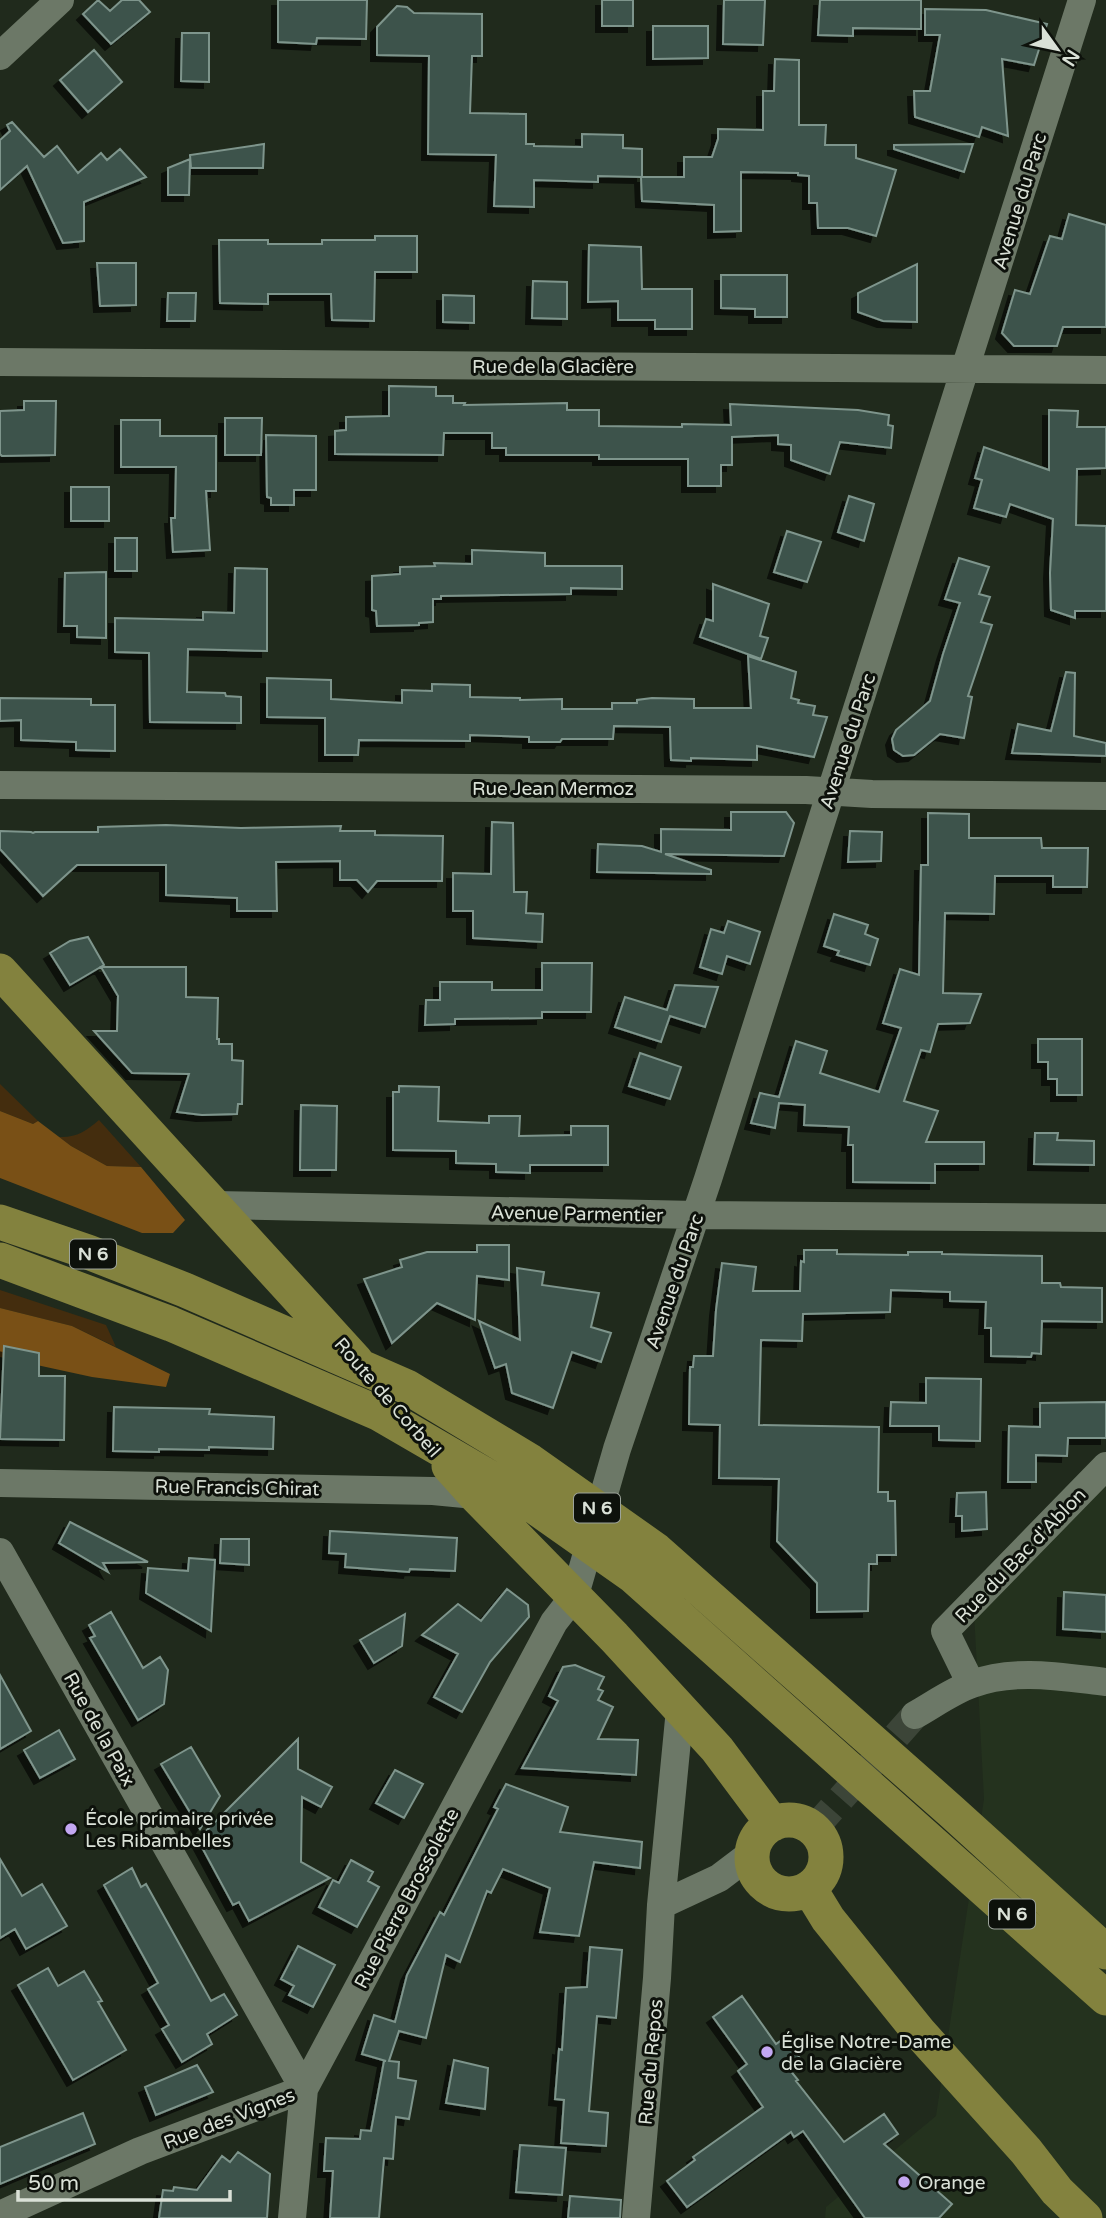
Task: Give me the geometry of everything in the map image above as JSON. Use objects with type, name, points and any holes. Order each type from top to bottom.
[{"type":"main road","name":"Route de Corbeil","points":[[0,971],[315,1314],[475,1495],[575,1595],[717,1749],[773,1824]]},
{"type":"main road","name":"N 6","points":[[0,1222],[88,1252],[185,1290],[407,1387],[530,1461],[656,1550],[1106,1952]]},
{"type":"main road","name":"N 6","points":[[0,1260],[171,1324],[380,1414],[511,1490],[633,1576],[1106,1998]]},
{"type":"main road","points":[[797,1821],[813,1830],[821,1839],[825,1850],[823,1872],[809,1888],[797,1893],[775,1892],[757,1877],[752,1853],[763,1831],[773,1824],[797,1821]]},
{"type":"main road","points":[[809,1888],[828,1919],[919,2032],[1026,2151],[1057,2191],[1085,2218]]},
{"type":"main road","points":[[919,2032],[999,2153],[1040,2205],[1055,2218]]},
{"type":"street","points":[[0,56],[60,0]]},
{"type":"street","name":"Avenue du Parc","points":[[575,1595],[617,1449],[696,1215],[1082,0]]},
{"type":"street","name":"Rue de la Glacière","points":[[0,362],[1106,370]]},
{"type":"street","name":"Rue Jean Mermoz","points":[[0,785],[831,790],[872,794],[1106,796]]},
{"type":"street","name":"Avenue Parmentier","points":[[215,1205],[696,1215],[1106,1218]]},
{"type":"street","name":"Rue du Bac d'Ablon","points":[[971,1684],[945,1631],[1106,1466]]},
{"type":"street","points":[[475,1495],[609,1482]]},
{"type":"street","name":"Rue Francis Chirat","points":[[0,1483],[433,1491],[475,1495]]},
{"type":"street","name":"Rue de la Paix","points":[[0,1552],[304,2089]]},
{"type":"street","name":"Rue Pierre Brossolette","points":[[292,2218],[304,2089],[554,1622],[575,1595]]},
{"type":"street","points":[[915,1716],[971,1684],[1011,1675],[1050,1675],[1106,1682]]},
{"type":"street","points":[[1050,1675],[1106,1700]]},
{"type":"street","name":"Rue du Repos","points":[[636,2218],[680,1709]]},
{"type":"street","points":[[661,1905],[719,1878],[752,1853]]},
{"type":"street","name":"Rue des Vignes","points":[[0,2215],[140,2151],[304,2089]]},
{"type":"shaded area","points":[[0,1084],[38,1121],[33,1124],[0,1111]]},
{"type":"shaded area","points":[[0,1111],[33,1124],[38,1121],[71,1146],[107,1166],[141,1167],[185,1220],[173,1233],[142,1233],[0,1178]]},
{"type":"shaded area","points":[[99,1120],[141,1167],[107,1166],[59,1137],[80,1133]]},
{"type":"shaded area","points":[[0,1290],[106,1325],[116,1347],[72,1326],[0,1308]]},
{"type":"shaded area","points":[[0,1308],[72,1326],[170,1374],[166,1387],[92,1377],[0,1357]]},
{"type":"shaded area","points":[[1106,1475],[1106,2218],[825,2218],[826,2207],[936,2116],[984,1799],[974,1612]]},
{"type":"building","points":[[98,0],[110,11],[122,0],[139,0],[150,12],[111,44],[83,14]]},
{"type":"building","points":[[278,0],[367,0],[366,39],[317,38],[316,44],[278,42]]},
{"type":"building","points":[[602,0],[633,0],[633,26],[602,26]]},
{"type":"building","points":[[724,0],[765,0],[763,45],[723,44]]},
{"type":"building","points":[[820,0],[921,0],[921,29],[853,28],[853,36],[818,35]]},
{"type":"building","points":[[397,6],[407,7],[414,13],[482,14],[482,56],[472,56],[470,113],[526,114],[526,144],[534,146],[582,147],[582,134],[623,135],[623,148],[642,149],[642,177],[684,177],[684,157],[712,157],[718,129],[763,130],[763,91],[774,91],[775,59],[799,60],[799,125],[826,125],[825,145],[856,145],[856,158],[896,170],[876,236],[848,228],[818,228],[817,203],[809,203],[809,176],[798,173],[741,172],[741,231],[714,232],[714,205],[642,201],[641,177],[598,176],[598,182],[534,180],[534,207],[494,206],[496,155],[428,154],[429,56],[377,55],[377,27]]},
{"type":"building","points":[[925,9],[986,10],[1047,24],[1034,65],[1002,59],[1008,136],[982,127],[979,137],[915,117],[914,91],[930,91],[940,35],[925,35]]},
{"type":"building","points":[[653,26],[708,26],[708,58],[653,59]]},
{"type":"building","points":[[182,33],[209,33],[209,82],[181,81]]},
{"type":"building","points":[[94,50],[122,82],[88,112],[60,80]]},
{"type":"building","points":[[12,122],[44,157],[57,146],[78,173],[101,153],[107,160],[120,149],[146,177],[84,202],[84,241],[63,243],[27,166],[0,190],[0,140],[10,131],[7,125]]},
{"type":"building","points":[[264,144],[263,168],[191,168],[190,155]]},
{"type":"building","points":[[973,144],[964,172],[894,149],[894,145]]},
{"type":"building","points":[[190,159],[189,195],[168,195],[168,168]]},
{"type":"building","points":[[1069,214],[1106,225],[1106,327],[1063,327],[1057,346],[1014,346],[1002,333],[1015,290],[1030,294],[1050,236],[1062,239]]},
{"type":"building","points":[[375,236],[417,236],[417,272],[375,272],[374,321],[332,320],[331,294],[268,294],[268,304],[220,303],[219,240],[322,244],[322,240],[375,240]]},
{"type":"building","points":[[589,245],[641,247],[642,289],[692,289],[692,329],[655,329],[655,320],[618,320],[618,301],[588,302]]},
{"type":"building","points":[[97,263],[136,263],[136,305],[100,306]]},
{"type":"building","points":[[917,264],[917,322],[883,321],[858,312],[858,293]]},
{"type":"building","points":[[721,275],[787,275],[787,317],[755,317],[755,309],[721,308]]},
{"type":"building","points":[[533,281],[567,282],[567,319],[532,318]]},
{"type":"building","points":[[168,293],[196,293],[195,321],[167,321]]},
{"type":"building","points":[[443,295],[474,296],[474,323],[443,322]]},
{"type":"building","points":[[389,386],[436,387],[436,396],[453,396],[453,403],[465,403],[464,405],[567,403],[567,410],[599,410],[599,426],[731,425],[730,404],[858,410],[889,415],[888,425],[893,426],[891,448],[840,442],[830,474],[791,460],[791,445],[778,444],[778,435],[732,437],[732,465],[721,465],[721,486],[688,486],[688,459],[506,455],[506,448],[492,448],[492,433],[444,433],[443,455],[335,454],[335,431],[346,430],[346,417],[389,416]]},
{"type":"building","points":[[24,401],[56,401],[55,455],[0,454],[0,411],[24,410]]},
{"type":"building","points":[[1049,410],[1078,411],[1077,427],[1106,427],[1106,468],[1077,469],[1076,525],[1106,526],[1106,611],[1075,611],[1075,618],[1051,610],[1053,519],[1010,504],[1006,517],[974,508],[982,480],[975,478],[984,447],[1049,470]]},
{"type":"building","points":[[225,418],[262,418],[261,455],[225,455]]},
{"type":"building","points":[[121,420],[160,420],[160,436],[216,436],[216,491],[206,491],[210,550],[173,552],[171,518],[175,518],[176,467],[121,467]]},
{"type":"building","points":[[266,435],[316,436],[316,490],[294,490],[294,505],[271,505],[271,498],[267,497]]},
{"type":"building","points":[[71,487],[109,487],[109,521],[71,521]]},
{"type":"building","points":[[849,496],[874,504],[864,541],[838,532]]},
{"type":"building","points":[[787,531],[821,542],[807,582],[774,572]]},
{"type":"building","points":[[115,538],[137,538],[137,571],[115,571]]},
{"type":"building","points":[[472,550],[545,553],[545,566],[622,566],[622,589],[571,588],[571,594],[441,596],[441,599],[433,599],[433,622],[377,626],[376,611],[372,610],[372,576],[400,574],[400,567],[435,566],[434,563],[472,564]]},
{"type":"building","points":[[959,558],[989,567],[979,594],[990,597],[981,622],[992,625],[968,696],[972,697],[964,738],[940,734],[914,755],[903,756],[894,750],[892,739],[896,730],[930,701],[960,603],[945,599]]},
{"type":"building","points":[[235,568],[267,569],[267,651],[188,649],[187,692],[225,693],[226,696],[241,697],[241,723],[150,722],[149,653],[115,652],[115,618],[203,620],[203,612],[234,613]]},
{"type":"building","points":[[106,572],[106,638],[77,637],[77,626],[64,626],[65,573]]},
{"type":"building","points":[[713,584],[769,604],[760,636],[768,638],[761,659],[700,637],[706,619],[713,621]]},
{"type":"building","points":[[748,656],[796,672],[791,698],[799,700],[798,703],[815,706],[813,715],[827,717],[814,757],[757,746],[757,760],[671,760],[670,727],[614,726],[613,739],[529,742],[529,737],[470,735],[470,741],[359,740],[358,755],[325,755],[325,718],[267,717],[267,678],[331,680],[331,699],[402,703],[402,690],[432,691],[432,684],[470,685],[470,697],[562,699],[562,709],[612,709],[612,703],[637,703],[637,700],[652,698],[694,699],[694,708],[751,708]]},
{"type":"building","points":[[1066,672],[1075,673],[1074,736],[1106,743],[1106,756],[1012,753],[1018,724],[1051,731]]},
{"type":"building","points":[[0,698],[91,699],[91,705],[115,705],[115,751],[76,750],[76,742],[21,740],[21,720],[0,721]]},
{"type":"building","points":[[731,812],[786,812],[794,823],[784,856],[665,854],[711,870],[711,874],[597,872],[598,844],[642,846],[661,852],[661,829],[731,830]]},
{"type":"building","points":[[928,813],[969,814],[969,838],[1041,838],[1042,848],[1088,848],[1087,887],[1053,887],[1053,876],[995,876],[994,914],[945,913],[943,993],[981,994],[970,1023],[938,1024],[930,1052],[921,1050],[904,1101],[938,1111],[926,1142],[984,1142],[984,1164],[935,1164],[935,1183],[853,1182],[853,1145],[848,1145],[849,1127],[804,1125],[805,1105],[779,1103],[775,1128],[751,1123],[760,1093],[779,1097],[796,1041],[827,1051],[820,1073],[879,1092],[901,1028],[883,1023],[900,969],[919,975],[921,865],[928,865]]},
{"type":"building","points":[[492,822],[513,823],[514,892],[527,892],[526,913],[543,914],[542,942],[473,938],[473,911],[453,911],[453,873],[491,874]]},
{"type":"building","points":[[166,825],[241,828],[341,826],[340,831],[375,831],[375,835],[443,836],[442,881],[377,881],[368,892],[357,880],[340,880],[340,861],[276,862],[277,911],[237,911],[237,898],[166,895],[166,865],[77,865],[43,896],[0,849],[0,831],[98,832],[98,827]]},
{"type":"building","points":[[850,831],[882,832],[881,861],[848,862]]},
{"type":"building","points":[[834,914],[868,925],[865,934],[878,939],[870,965],[837,955],[839,951],[824,946]]},
{"type":"building","points":[[728,921],[760,932],[750,964],[727,956],[722,974],[700,967],[711,929],[724,933]]},
{"type":"building","points":[[88,937],[104,965],[70,985],[50,953],[70,941]]},
{"type":"building","points":[[542,963],[592,963],[591,1012],[542,1012],[542,1018],[455,1019],[455,1024],[425,1025],[426,1000],[440,1000],[440,982],[492,982],[492,990],[542,990]]},
{"type":"building","points":[[101,967],[186,967],[186,997],[218,998],[217,1039],[219,1044],[232,1044],[232,1060],[243,1061],[242,1104],[238,1104],[237,1114],[202,1115],[177,1112],[189,1074],[132,1073],[94,1031],[117,1031],[118,996]]},
{"type":"building","points":[[675,985],[718,987],[705,1027],[670,1016],[661,1042],[615,1027],[625,997],[667,1010]]},
{"type":"building","points":[[1038,1039],[1082,1039],[1082,1095],[1057,1095],[1057,1079],[1048,1079],[1048,1062],[1038,1062]]},
{"type":"building","points":[[640,1053],[681,1067],[670,1099],[629,1086]]},
{"type":"building","points":[[399,1086],[439,1087],[438,1121],[489,1123],[489,1116],[520,1116],[519,1136],[571,1135],[571,1126],[608,1126],[608,1165],[530,1165],[530,1173],[496,1172],[496,1164],[456,1163],[456,1151],[393,1150],[393,1092],[399,1092]]},
{"type":"building","points":[[301,1105],[337,1106],[336,1170],[300,1170]]},
{"type":"building","points":[[1035,1133],[1058,1133],[1057,1140],[1094,1141],[1094,1165],[1034,1164]]},
{"type":"building","points":[[477,1245],[509,1245],[509,1280],[477,1276],[475,1320],[437,1303],[392,1343],[364,1279],[402,1267],[400,1260],[427,1252],[477,1252]]},
{"type":"building","points":[[804,1250],[837,1250],[837,1254],[908,1255],[908,1252],[942,1252],[1042,1256],[1042,1283],[1060,1283],[1061,1287],[1102,1288],[1102,1322],[1042,1321],[1041,1354],[1032,1353],[1031,1357],[991,1356],[991,1328],[985,1328],[986,1302],[950,1301],[950,1292],[891,1290],[890,1312],[803,1314],[802,1341],[761,1340],[759,1425],[879,1427],[878,1492],[888,1492],[888,1501],[895,1501],[896,1555],[877,1555],[877,1564],[869,1564],[868,1611],[817,1612],[817,1583],[777,1541],[779,1479],[719,1478],[720,1425],[689,1424],[690,1367],[693,1367],[694,1356],[713,1356],[722,1263],[756,1267],[753,1291],[800,1291]]},
{"type":"building","points":[[517,1268],[544,1272],[542,1285],[599,1293],[591,1327],[611,1333],[601,1362],[572,1352],[553,1408],[512,1393],[506,1364],[495,1368],[479,1321],[520,1340]]},
{"type":"building","points":[[4,1346],[39,1353],[39,1376],[65,1376],[64,1440],[0,1439]]},
{"type":"building","points":[[926,1378],[981,1379],[980,1441],[939,1440],[939,1426],[890,1426],[891,1402],[926,1403]]},
{"type":"building","points":[[1106,1402],[1106,1438],[1068,1438],[1067,1456],[1036,1455],[1036,1482],[1008,1482],[1009,1426],[1040,1427],[1040,1403]]},
{"type":"building","points":[[114,1407],[210,1409],[209,1414],[274,1417],[273,1449],[209,1447],[209,1450],[113,1451]]},
{"type":"building","points":[[986,1492],[987,1529],[962,1531],[962,1516],[956,1516],[957,1493]]},
{"type":"building","points":[[70,1522],[148,1562],[103,1563],[108,1572],[59,1543]]},
{"type":"building","points":[[330,1531],[457,1538],[455,1571],[410,1569],[409,1572],[345,1567],[346,1554],[329,1553]]},
{"type":"building","points":[[221,1539],[249,1539],[249,1565],[220,1563]]},
{"type":"building","points":[[189,1558],[215,1560],[211,1631],[146,1593],[148,1568],[188,1571]]},
{"type":"building","points":[[507,1589],[528,1605],[529,1617],[490,1662],[462,1712],[434,1697],[458,1654],[422,1635],[458,1604],[481,1621]]},
{"type":"building","points":[[1064,1592],[1106,1595],[1106,1632],[1063,1629]]},
{"type":"building","points":[[111,1612],[143,1668],[160,1657],[168,1670],[164,1704],[138,1720],[90,1638],[95,1636],[89,1625]]},
{"type":"building","points":[[405,1614],[402,1646],[374,1663],[360,1640]]},
{"type":"building","points":[[575,1665],[604,1677],[598,1689],[603,1691],[598,1700],[613,1707],[598,1739],[638,1740],[636,1775],[522,1768],[558,1701],[549,1696],[563,1667]]},
{"type":"building","points":[[0,1675],[31,1731],[0,1749]]},
{"type":"building","points":[[59,1730],[75,1759],[40,1778],[24,1750]]},
{"type":"building","points":[[298,1739],[298,1769],[332,1787],[321,1807],[302,1797],[301,1862],[330,1878],[249,1921],[239,1902],[233,1905],[197,1838]]},
{"type":"building","points":[[191,1747],[220,1796],[200,1829],[161,1764]]},
{"type":"building","points":[[395,1770],[423,1784],[404,1818],[376,1803]]},
{"type":"building","points":[[506,1784],[568,1807],[560,1832],[642,1842],[640,1868],[594,1862],[579,1936],[540,1932],[550,1888],[503,1869],[491,1893],[487,1891],[460,1962],[446,1955],[426,2038],[399,2031],[389,2061],[399,2062],[398,2078],[416,2081],[409,2119],[396,2117],[393,2159],[384,2158],[379,2218],[330,2218],[333,2171],[324,2171],[326,2138],[360,2139],[361,2130],[371,2131],[386,2061],[362,2054],[374,2015],[395,2022],[407,1975],[440,1912],[444,1915],[498,1809],[494,1807]]},
{"type":"building","points":[[0,1859],[22,1896],[42,1884],[67,1926],[26,1949],[15,1929],[0,1938]]},
{"type":"building","points":[[351,1860],[373,1872],[368,1881],[379,1887],[357,1927],[319,1907],[333,1880],[339,1883]]},
{"type":"building","points":[[132,1868],[141,1887],[146,1884],[211,2001],[224,1994],[237,2015],[207,2034],[212,2044],[182,2062],[162,2029],[169,2025],[148,1989],[158,1983],[104,1885]]},
{"type":"building","points":[[298,1946],[335,1965],[313,2007],[289,1995],[294,1986],[281,1979]]},
{"type":"building","points":[[590,1947],[622,1950],[616,2018],[597,2016],[589,2111],[608,2113],[606,2146],[561,2143],[564,2100],[555,2099],[559,2049],[562,2050],[566,1988],[587,1987]]},
{"type":"building","points":[[48,1968],[58,1986],[84,1971],[102,2001],[98,2002],[126,2050],[73,2080],[18,1985]]},
{"type":"building","points":[[742,1996],[776,2044],[786,2037],[801,2060],[789,2069],[844,2142],[884,2114],[898,2134],[884,2144],[952,2204],[939,2218],[865,2218],[803,2131],[794,2137],[791,2132],[687,2207],[667,2181],[695,2160],[693,2157],[763,2107],[738,2071],[747,2064],[713,2017]]},
{"type":"building","points":[[454,2060],[488,2068],[485,2109],[446,2103]]},
{"type":"building","points":[[197,2065],[213,2092],[156,2115],[145,2087]]},
{"type":"building","points":[[83,2113],[95,2144],[0,2184],[0,2147]]},
{"type":"building","points":[[520,2145],[566,2148],[562,2195],[516,2192]]},
{"type":"building","points":[[238,2152],[270,2174],[267,2218],[159,2218],[163,2190],[173,2191],[174,2187],[197,2190],[222,2156],[230,2162]]},
{"type":"building","points":[[570,2196],[621,2200],[620,2218],[568,2218]]},
{"type":"tunnel","points":[[813,1830],[915,1715]]},
{"type":"place","name":"École primaire privée Les Ribambelles","points":[[71,1829]]},
{"type":"place","name":"Église Notre-Dame de la Glacière","points":[[767,2052]]},
{"type":"place","name":"Orange","points":[[904,2182]]}]
